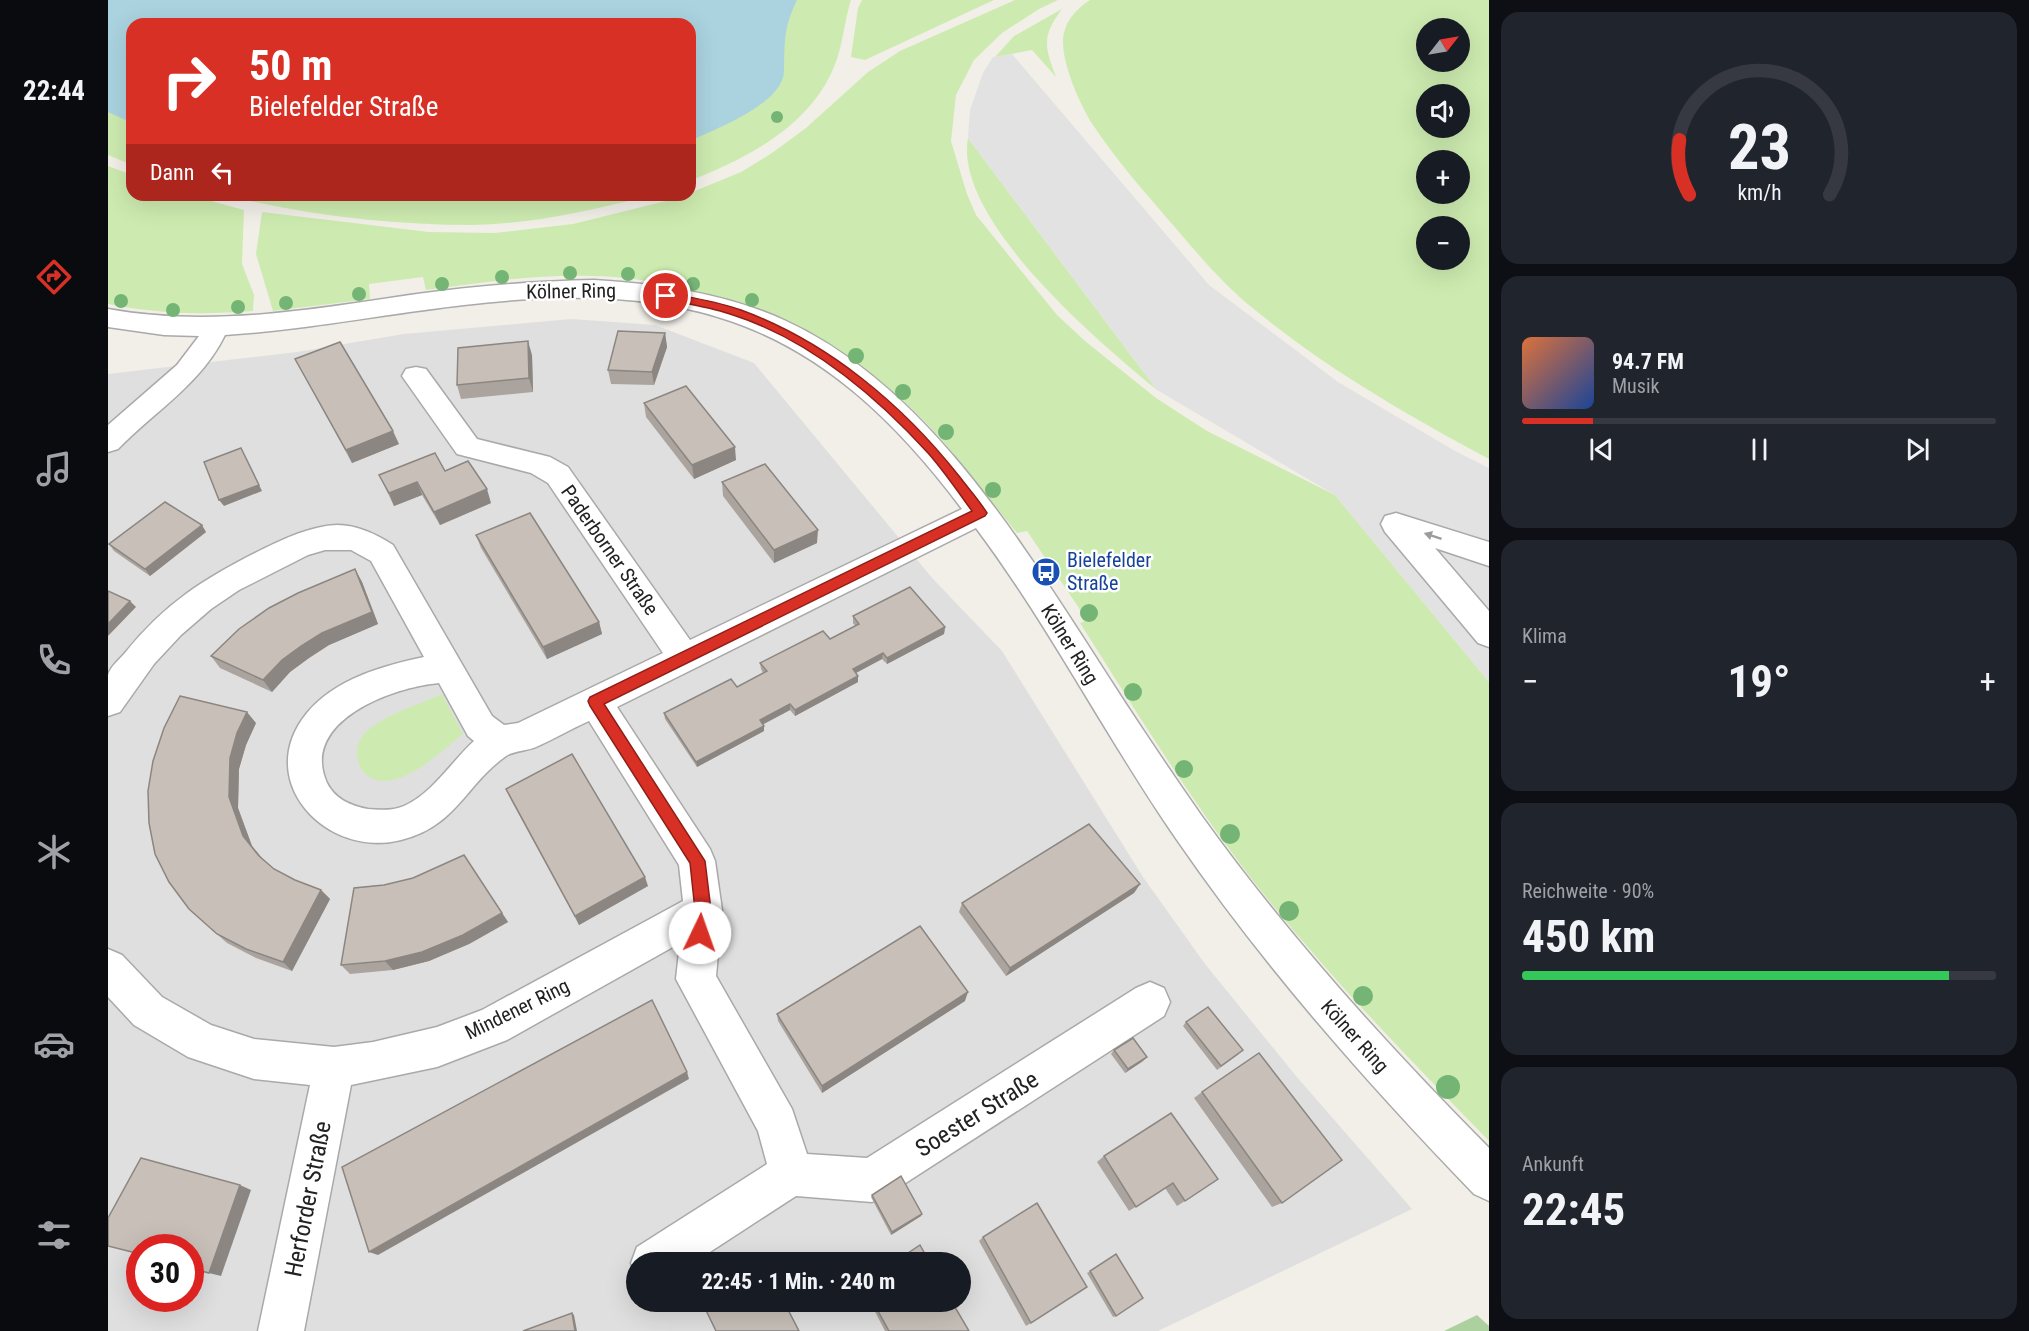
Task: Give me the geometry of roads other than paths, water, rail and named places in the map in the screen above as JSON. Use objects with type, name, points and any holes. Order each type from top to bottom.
[{"type":"street","name":"Kölner Ring","points":[[108,318],[175,328],[216,328],[265,324],[472,294],[568,287],[631,290],[683,298],[736,312],[799,339],[853,377],[896,413],[934,452],[1028,578],[1191,831],[1278,948],[1371,1056],[1489,1179]]},
{"type":"street","points":[[108,442],[120,429],[167,391],[198,360],[216,328]]},
{"type":"street","name":"Paderborner Straße","points":[[416,376],[467,447],[540,464],[558,475],[684,657]]},
{"type":"street","points":[[447,669],[425,669],[386,679],[354,694],[328,714],[318,724],[309,740],[305,769],[315,799],[339,819],[362,825],[374,827],[407,822],[445,800],[473,765],[498,741],[523,737],[980,513]]},
{"type":"street","points":[[1489,554],[1396,524],[1489,634]]},
{"type":"street","points":[[108,702],[136,661],[167,628],[214,589],[303,543],[326,537],[356,538],[369,543],[382,554],[480,726],[498,741]]},
{"type":"street","points":[[595,701],[697,861],[703,910],[696,979],[777,1124],[791,1174],[670,1252]]},
{"type":"street","name":"Mindener Ring","points":[[108,968],[148,1011],[202,1043],[254,1059],[334,1067],[373,1062],[437,1047],[493,1026],[703,910]]},
{"type":"street","name":"Soester Straße","points":[[791,1174],[872,1180],[1150,1002]]},
{"type":"street","name":"Herforder Straße","points":[[281,1331],[334,1067]]},
{"type":"water","points":[[108,0],[797,0],[787,27],[784,72],[780,84],[772,95],[746,114],[696,138],[696,18],[126,18],[126,120],[108,112]]},
{"type":"place","name":"Bielefelder Straße","points":[[1046,572]]}]
